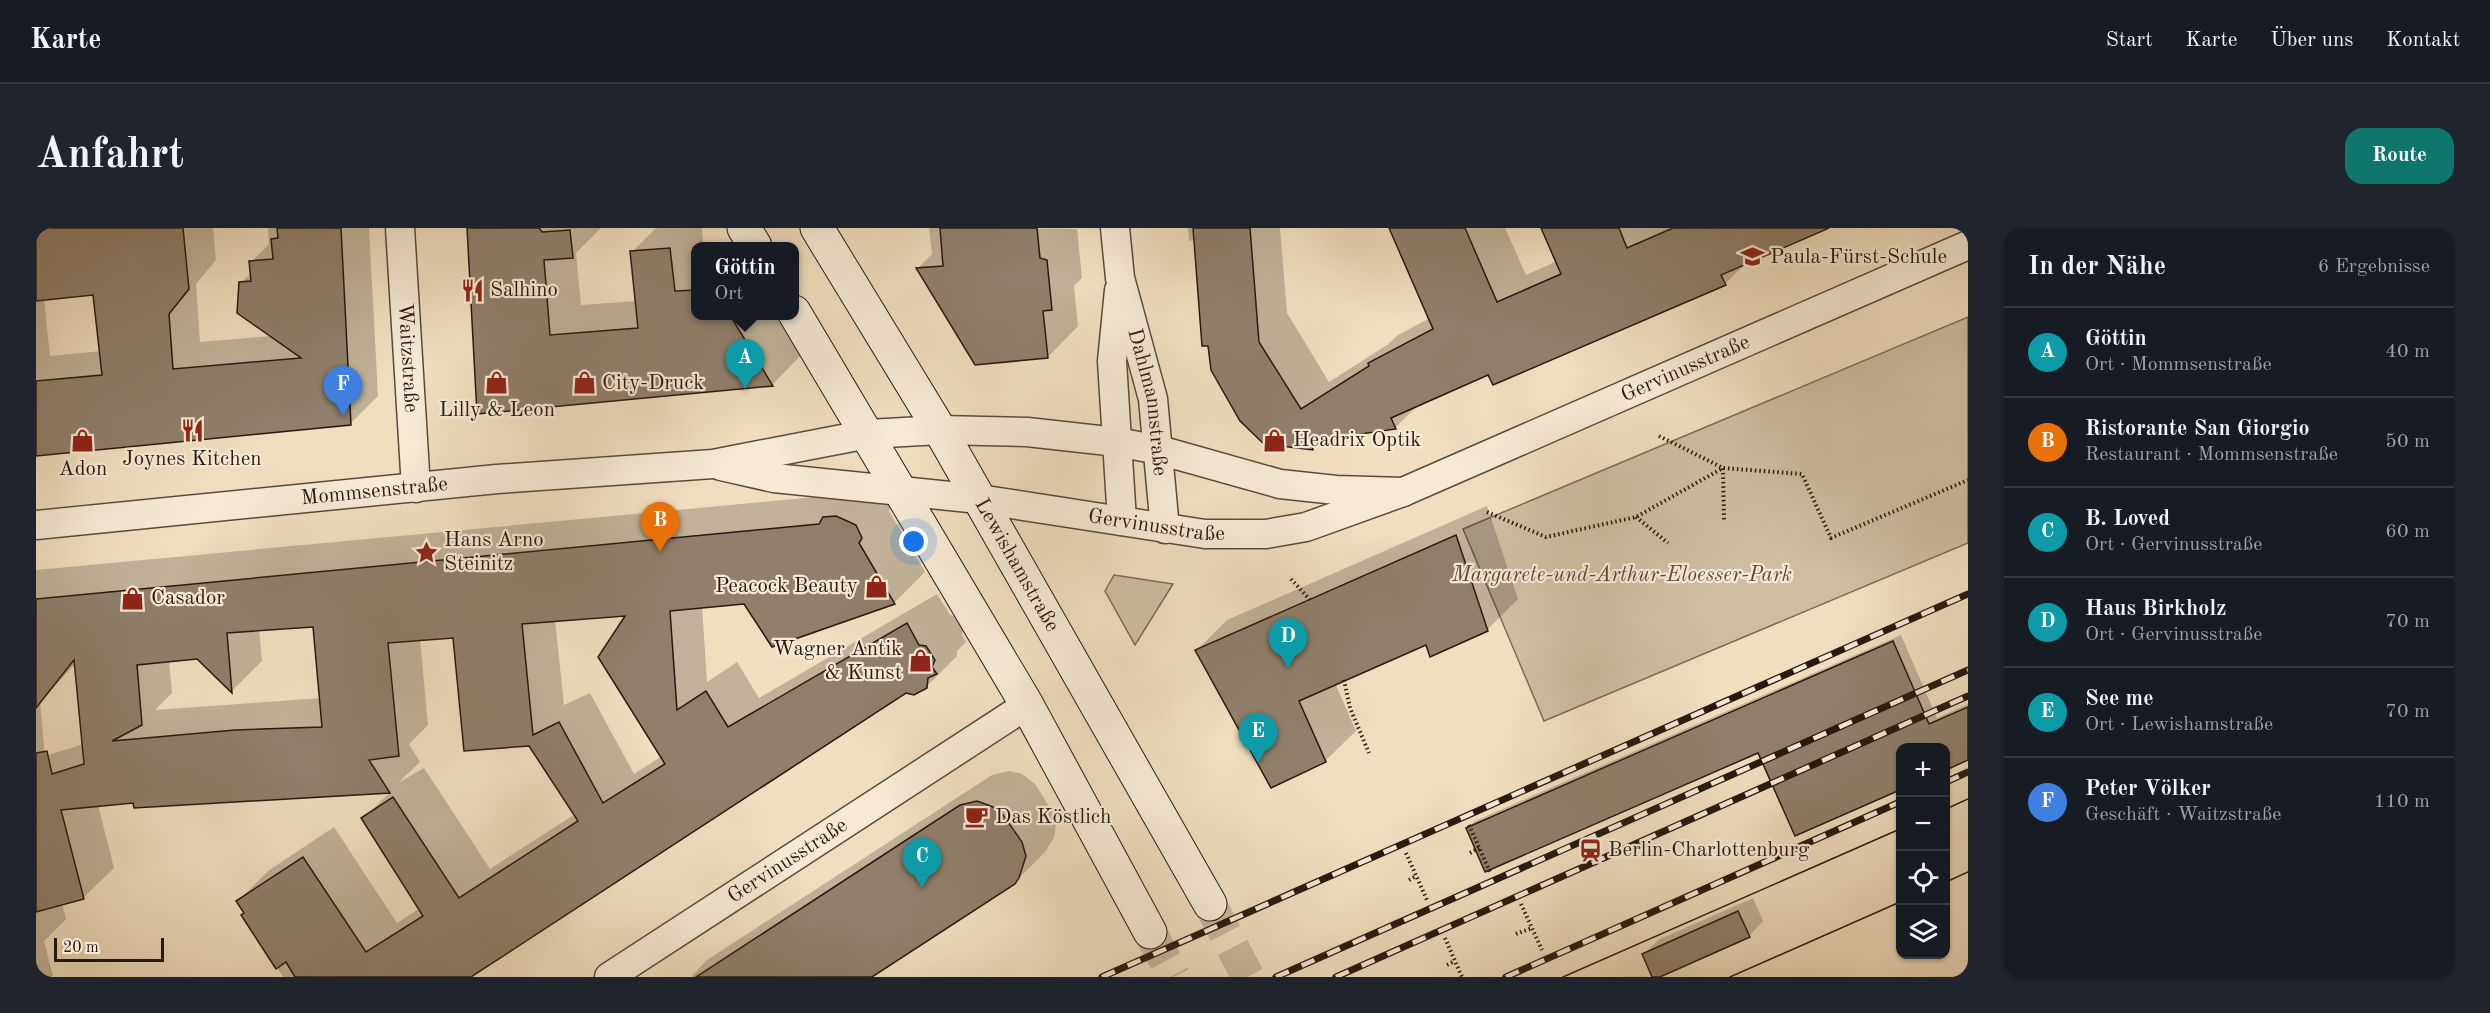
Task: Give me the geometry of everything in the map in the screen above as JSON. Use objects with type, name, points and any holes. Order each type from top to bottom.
[{"type":"main road","points":[[744,228],[753,242]]},
{"type":"main road","name":"Lewishamstraße","points":[[817,228],[940,430],[1210,904]]},
{"type":"main road","points":[[799,319],[1027,705],[1150,932]]},
{"type":"street","name":"Waitzstraße","points":[[400,228],[416,488]]},
{"type":"street","name":"Dahlmannstraße","points":[[1115,228],[1120,278],[1112,361],[1122,521]]},
{"type":"street","name":"Gervinusstraße","points":[[903,492],[979,499],[1205,534],[1266,534],[1306,527],[1403,492],[1968,244]]},
{"type":"street","name":"Dahlmannstraße","points":[[1120,278],[1147,366],[1159,450],[1165,529]]},
{"type":"street","name":"Mommsenstraße","points":[[36,525],[416,488],[713,464],[868,434],[940,430]]},
{"type":"street","name":"Gervinusstraße","points":[[940,430],[1027,432],[1117,442],[1159,450],[1280,484],[1336,490],[1403,492]]},
{"type":"street","name":"Mommsenstraße","points":[[713,464],[774,478],[903,492]]},
{"type":"street","name":"Gervinusstraße","points":[[609,977],[1027,705]]},
{"type":"path","points":[[1659,436],[1723,468],[1802,474],[1831,538],[1968,480]]},
{"type":"path","points":[[1487,512],[1546,537],[1636,516],[1723,468]]},
{"type":"path","points":[[1723,468],[1724,519]]},
{"type":"path","points":[[1636,516],[1668,543]]},
{"type":"path","points":[[1291,579],[1310,600]]},
{"type":"path","points":[[1344,680],[1350,708],[1370,753]]},
{"type":"path","points":[[1469,825],[1490,872]]},
{"type":"path","points":[[1470,853],[1479,848]]},
{"type":"path","points":[[1406,853],[1427,900]]},
{"type":"path","points":[[1409,879],[1416,876]]},
{"type":"path","points":[[1521,904],[1542,950]]},
{"type":"path","points":[[1516,934],[1532,928]]},
{"type":"path","points":[[1445,938],[1462,977]]},
{"type":"path","points":[[1447,965],[1455,961]]},
{"type":"green space","name":"Margarete-und-Arthur-Eloesser-Park","points":[[1968,317],[1968,543],[1544,721],[1463,529]]},
{"type":"green space","points":[[1114,575],[1173,584],[1135,645],[1105,591]]},
{"type":"building","points":[[36,228],[183,228],[189,289],[169,314],[173,369],[301,358],[237,313],[239,282],[251,281],[249,261],[273,259],[271,239],[278,238],[277,228],[341,228],[351,425],[36,456],[36,381],[102,375],[93,295],[36,301]]},
{"type":"building","points":[[467,228],[539,228],[542,232],[570,230],[573,258],[544,260],[550,335],[638,328],[630,251],[670,248],[675,291],[691,290],[691,320],[733,320],[773,386],[477,414]]},
{"type":"building","points":[[940,228],[1037,228],[1040,258],[1047,260],[1052,310],[1043,311],[1048,358],[975,365],[916,268],[943,266]]},
{"type":"building","points":[[1193,228],[1250,228],[1259,342],[1301,409],[1369,366],[1368,363],[1433,329],[1389,228],[1465,228],[1497,302],[1561,274],[1541,228],[1619,228],[1627,248],[1673,228],[1829,228],[1721,275],[1726,285],[1493,385],[1488,375],[1391,418],[1396,429],[1312,441],[1313,450],[1264,444],[1240,421],[1211,370],[1208,346],[1202,346]]},
{"type":"building","points":[[836,516],[856,525],[862,538],[859,543],[895,604],[772,647],[744,604],[670,611],[677,710],[706,691],[728,727],[907,623],[919,645],[926,646],[935,660],[932,667],[937,674],[928,678],[927,688],[914,695],[906,693],[471,977],[295,977],[286,962],[276,969],[241,915],[244,913],[236,901],[303,857],[366,952],[423,916],[361,818],[393,797],[459,898],[578,821],[529,746],[464,751],[453,638],[388,643],[399,756],[369,760],[390,793],[134,808],[133,803],[61,810],[84,899],[36,912],[36,753],[47,751],[52,774],[84,764],[74,660],[36,708],[36,599],[819,524],[823,517]],"holes":[[[625,616],[598,657],[665,764],[603,803],[559,722],[533,735],[522,624]],[[313,627],[322,727],[235,730],[112,741],[142,725],[137,665],[197,659],[232,693],[227,633]]]},
{"type":"building","points":[[1456,535],[1488,631],[1430,657],[1426,645],[1299,701],[1326,762],[1271,788],[1195,650]]},
{"type":"building","points":[[1893,641],[1929,724],[1968,707],[1968,760],[1950,768],[1950,743],[1896,743],[1896,792],[1795,836],[1758,753],[1485,872],[1466,828]]},
{"type":"building","points":[[977,801],[999,809],[1022,842],[1026,856],[1019,878],[1015,884],[872,977],[696,977],[960,805]]},
{"type":"building","points":[[1738,911],[1750,937],[1660,977],[1652,977],[1642,954]]},
{"type":"tunnel","points":[[1210,904],[1248,977]]},
{"type":"tunnel","points":[[1150,932],[1174,977]]},
{"type":"tram line","points":[[1950,807],[1968,799]]},
{"type":"tram line","points":[[1563,977],[1896,831]]},
{"type":"tram line","points":[[1950,880],[1968,872]]},
{"type":"tram line","points":[[1730,977],[1896,904]]},
{"type":"railway","points":[[1102,977],[1968,594]]},
{"type":"railway","points":[[1276,977],[1968,670]]},
{"type":"railway","points":[[1336,977],[1968,696]]},
{"type":"railway","points":[[1950,780],[1968,772]]},
{"type":"railway","points":[[1506,977],[1896,804]]},
{"type":"place","name":"Paula-Fürst-Schule","points":[[1752,257]]},
{"type":"place","name":"Salhino","points":[[472,290]]},
{"type":"place","name":"Lilly & Leon","points":[[497,382]]},
{"type":"place","name":"City-Druck","points":[[584,383]]},
{"type":"place","name":"Göttin","points":[[745,389]]},
{"type":"place","name":"Peter Völker","points":[[343,416]]},
{"type":"place","name":"Joynes Kitchen","points":[[192,431]]},
{"type":"place","name":"Headrix Optik","points":[[1275,440]]},
{"type":"place","name":"Adon","points":[[83,441]]},
{"type":"place","name":"Hans Arno Steinitz","points":[[426,552]]},
{"type":"place","name":"Ristorante San Giorgio","points":[[660,552]]},
{"type":"place","name":"Peacock Beauty","points":[[876,586]]},
{"type":"place","name":"Casador","points":[[133,598]]},
{"type":"place","name":"Wagner Antik & Kunst","points":[[920,661]]},
{"type":"place","name":"Haus Birkholz","points":[[1288,668]]},
{"type":"place","name":"See me","points":[[1258,763]]},
{"type":"place","name":"Das Köstlich","points":[[977,817]]},
{"type":"place","name":"Berlin-Charlottenburg","points":[[1590,850]]},
{"type":"place","name":"B. Loved","points":[[922,888]]}]
